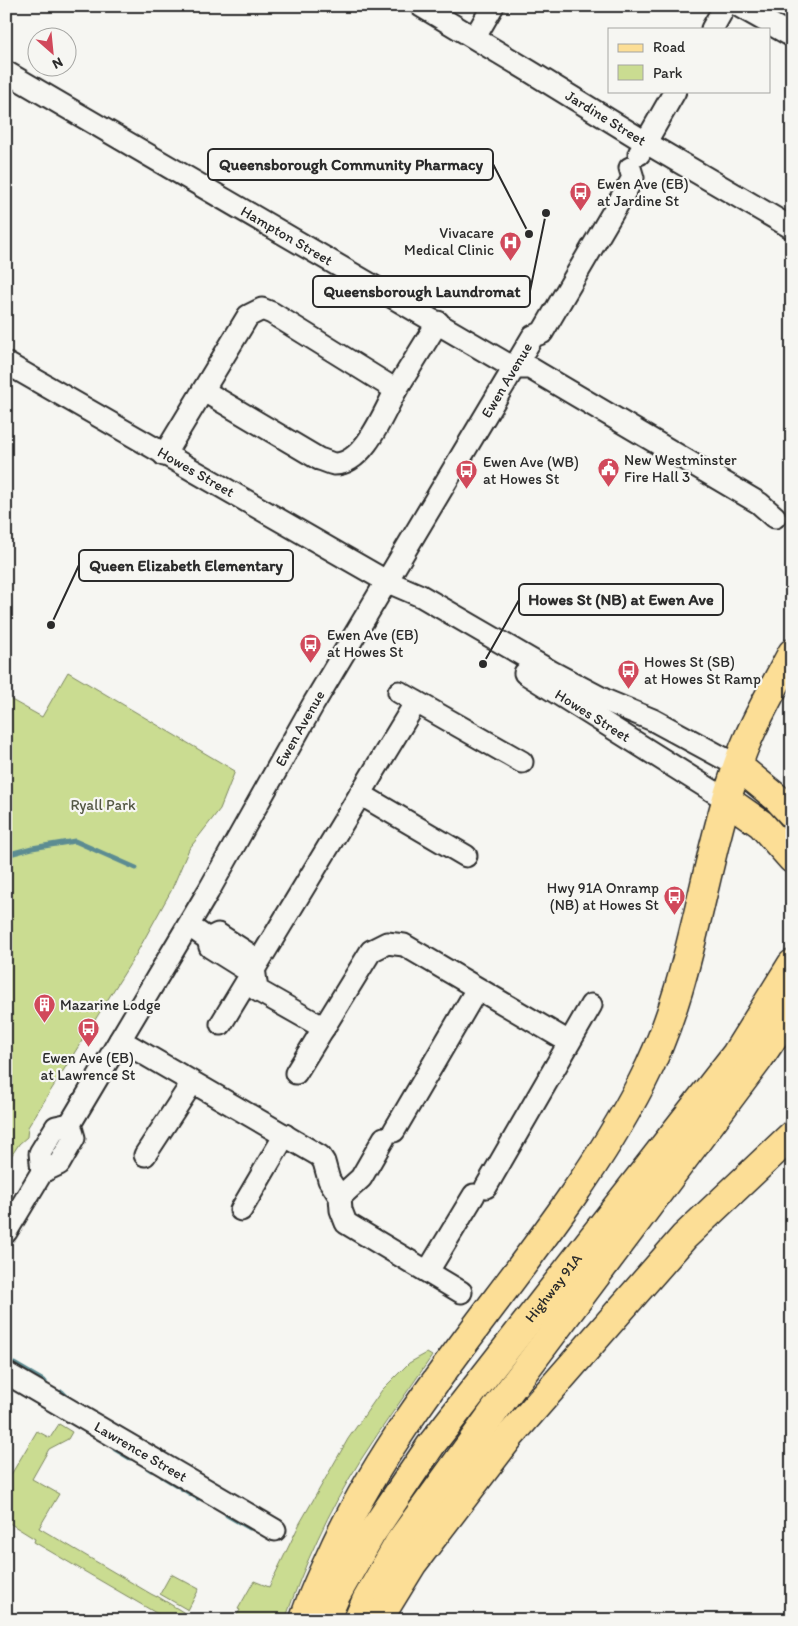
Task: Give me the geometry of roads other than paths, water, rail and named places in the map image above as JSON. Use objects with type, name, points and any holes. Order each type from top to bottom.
[{"type":"main road","points":[[304,1620],[310,1601],[355,1505],[406,1422],[594,1165],[643,1081],[669,1020],[727,800],[746,742],[792,653]]},
{"type":"main road","name":"Howes Street","points":[[738,766],[777,798],[792,814]]},
{"type":"main road","name":"Howes Street","points":[[727,800],[761,824],[792,859]]},
{"type":"main road","name":"Highway 91A","points":[[325,1620],[336,1595],[371,1534],[431,1445],[492,1364],[736,1054],[791,965]]},
{"type":"main road","name":"Highway 91A","points":[[358,1620],[366,1601],[399,1543],[498,1406],[758,1060],[792,1010]]},
{"type":"main road","points":[[378,1620],[414,1563],[511,1436],[684,1237],[792,1135]]},
{"type":"street","name":"Jardine Street","points":[[421,6],[645,142],[792,228]]},
{"type":"street","points":[[474,37],[493,6]]},
{"type":"street","points":[[713,28],[725,6]]},
{"type":"street","points":[[739,6],[792,36]]},
{"type":"street","name":"Hampton Street","points":[[6,72],[514,368],[530,368],[759,503],[775,517]]},
{"type":"street","name":"Ewen Avenue","points":[[6,1232],[42,1172],[40,1153],[56,1127],[70,1124],[208,892],[314,703],[533,336],[529,326],[620,170],[630,168],[674,92]]},
{"type":"street","points":[[164,455],[248,316],[262,309],[272,313],[396,390]]},
{"type":"street","points":[[204,391],[319,459],[335,464],[354,458],[365,446],[396,390],[438,322]]},
{"type":"street","name":"Howes Street","points":[[6,363],[386,582],[421,596],[552,672],[607,701],[653,720],[738,766]]},
{"type":"street","name":"Howes Street","points":[[386,582],[410,604],[569,699],[727,800]]},
{"type":"street","points":[[221,1024],[253,966],[360,794],[408,697],[522,762]]},
{"type":"street","points":[[360,794],[466,856]]},
{"type":"street","points":[[188,926],[208,939],[210,947],[242,967],[253,966]]},
{"type":"street","points":[[296,1073],[371,950],[387,943],[404,945],[569,1042]]},
{"type":"street","points":[[253,966],[257,990],[324,1028]]},
{"type":"street","points":[[340,1197],[361,1178],[478,989]]},
{"type":"street","points":[[428,1272],[480,1191],[591,1005]]},
{"type":"street","points":[[120,1040],[320,1156],[324,1162],[329,1180],[340,1197],[341,1210],[346,1223],[462,1292]]},
{"type":"street","points":[[146,1155],[192,1083]]},
{"type":"street","points":[[241,1210],[285,1135]]},
{"type":"street","name":"Lawrence Street","points":[[6,1372],[275,1530]]},
{"type":"waterway","points":[[6,855],[32,848],[75,841],[136,868]]},
{"type":"waterway","points":[[14,1364],[45,1382]]},
{"type":"waterway","points":[[62,1392],[69,1399]]},
{"type":"waterway","points":[[115,1449],[130,1458]]},
{"type":"waterway","points":[[162,1476],[198,1498]]},
{"type":"waterway","points":[[227,1515],[250,1528]]},
{"type":"place","name":"Ewen Ave (EB) at Jardine St","points":[[581,212]]},
{"type":"place","name":"Queensborough Laundromat","points":[[546,213]]},
{"type":"place","name":"Queensborough Community Pharmacy","points":[[529,234]]},
{"type":"place","name":"Vivacare Medical Clinic","points":[[510,261]]},
{"type":"place","name":"New Westminster Fire Hall 3","points":[[608,488]]},
{"type":"place","name":"Ewen Ave (WB) at Howes St","points":[[467,490]]},
{"type":"place","name":"Queen Elizabeth Elementary","points":[[51,625]]},
{"type":"place","name":"Ewen Ave (EB) at Howes St","points":[[311,663]]},
{"type":"place","name":"Howes St (NB) at Ewen Ave","points":[[483,664]]},
{"type":"place","name":"Howes St (SB) at Howes St Ramp","points":[[628,690]]},
{"type":"place","name":"Hwy 91A Onramp (NB) at Howes St","points":[[675,916]]},
{"type":"place","name":"Mazarine Lodge","points":[[44,1024]]},
{"type":"place","name":"Ewen Ave (EB) at Lawrence St","points":[[88,1048]]},
{"type":"park label","name":"Ryall Park","points":[[103,805]]}]
